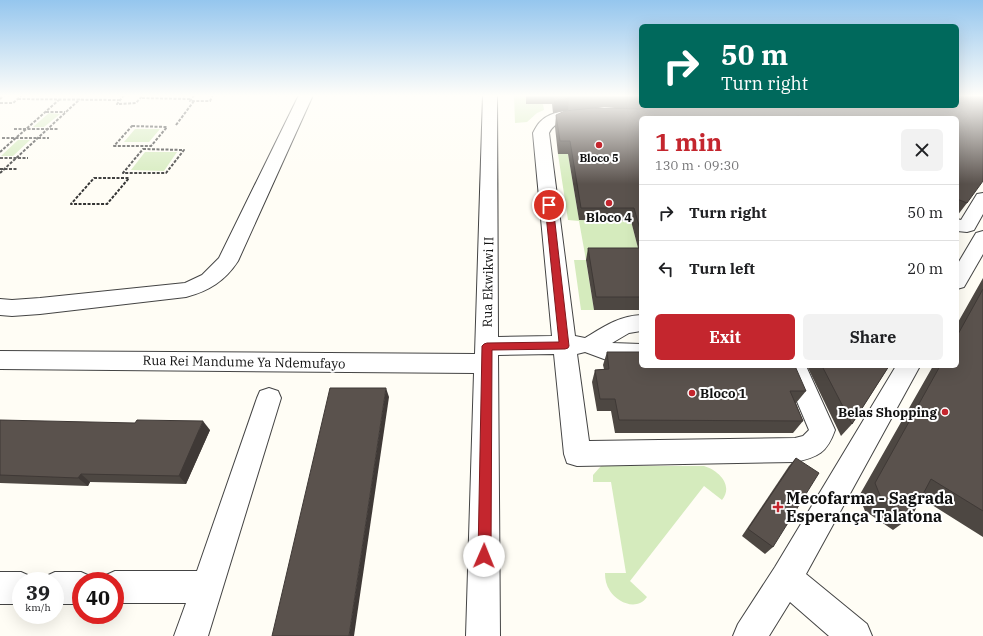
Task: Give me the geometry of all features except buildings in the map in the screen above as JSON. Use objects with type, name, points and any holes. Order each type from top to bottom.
[{"type":"street","points":[[0,307],[12,308],[186,290],[201,285],[212,279],[220,272],[228,261],[292,125]]},
{"type":"street","name":"Rua Ekwikwi II","points":[[483,636],[490,125]]},
{"type":"street","points":[[569,125],[543,129],[565,346],[578,454],[795,450],[810,447],[819,440],[822,430],[795,368]]},
{"type":"street","points":[[959,225],[967,226],[983,198]]},
{"type":"street","points":[[959,279],[983,237]]},
{"type":"street","points":[[592,345],[617,328],[624,325],[639,323]]},
{"type":"street","points":[[592,345],[612,353],[639,353]]},
{"type":"street","name":"Rua Rei Mandume Ya Ndemufayo","points":[[0,360],[487,355],[565,346],[592,345]]},
{"type":"street","points":[[750,636],[786,578],[907,368]]},
{"type":"street","points":[[191,636],[269,398]]},
{"type":"street","points":[[786,578],[855,636]]},
{"type":"street","points":[[124,588],[207,587]]},
{"type":"street","points":[[0,588],[12,588]]},
{"type":"path","points":[[0,152],[31,125]]},
{"type":"path","points":[[0,173],[52,125]]},
{"type":"path","points":[[132,126],[160,127],[167,127],[151,146],[114,146],[132,126]]},
{"type":"path","points":[[14,129],[59,129]]},
{"type":"path","points":[[2,138],[49,138]]},
{"type":"path","points":[[143,149],[156,150],[184,150],[166,173],[123,172],[143,149]]},
{"type":"path","points":[[0,158],[28,158]]},
{"type":"path","points":[[0,169],[17,169]]},
{"type":"path","points":[[94,178],[129,178],[107,204],[71,204],[94,178]]},
{"type":"green space","points":[[36,125],[47,125],[44,127],[33,127]]},
{"type":"green space","points":[[135,129],[160,129],[149,142],[124,142]]},
{"type":"green space","points":[[18,140],[30,140],[13,156],[1,156]]},
{"type":"green space","points":[[145,152],[177,152],[164,171],[131,170]]},
{"type":"green space","points":[[558,154],[568,154],[579,220],[631,221],[639,251],[639,259],[586,261],[594,310],[581,310],[574,260],[586,260],[579,221],[568,220]]},
{"type":"green space","points":[[601,466],[704,466],[719,475],[725,484],[726,489],[722,500],[704,486],[630,581],[647,597],[638,604],[628,604],[618,599],[610,591],[606,582],[605,573],[626,573],[611,482],[593,482],[593,475]]},
{"type":"place","name":"Bloco 5","points":[[599,145]]},
{"type":"place","name":"Bloco 4","points":[[609,203]]},
{"type":"place","name":"Bloco 1","points":[[692,393]]},
{"type":"place","name":"Belas Shopping","points":[[945,412]]},
{"type":"place","name":"Mecofarma - Sagrada Esperança Talatona","points":[[778,507]]},
{"type":"route","points":[[484,556],[487,346],[565,346],[549,205]]}]
